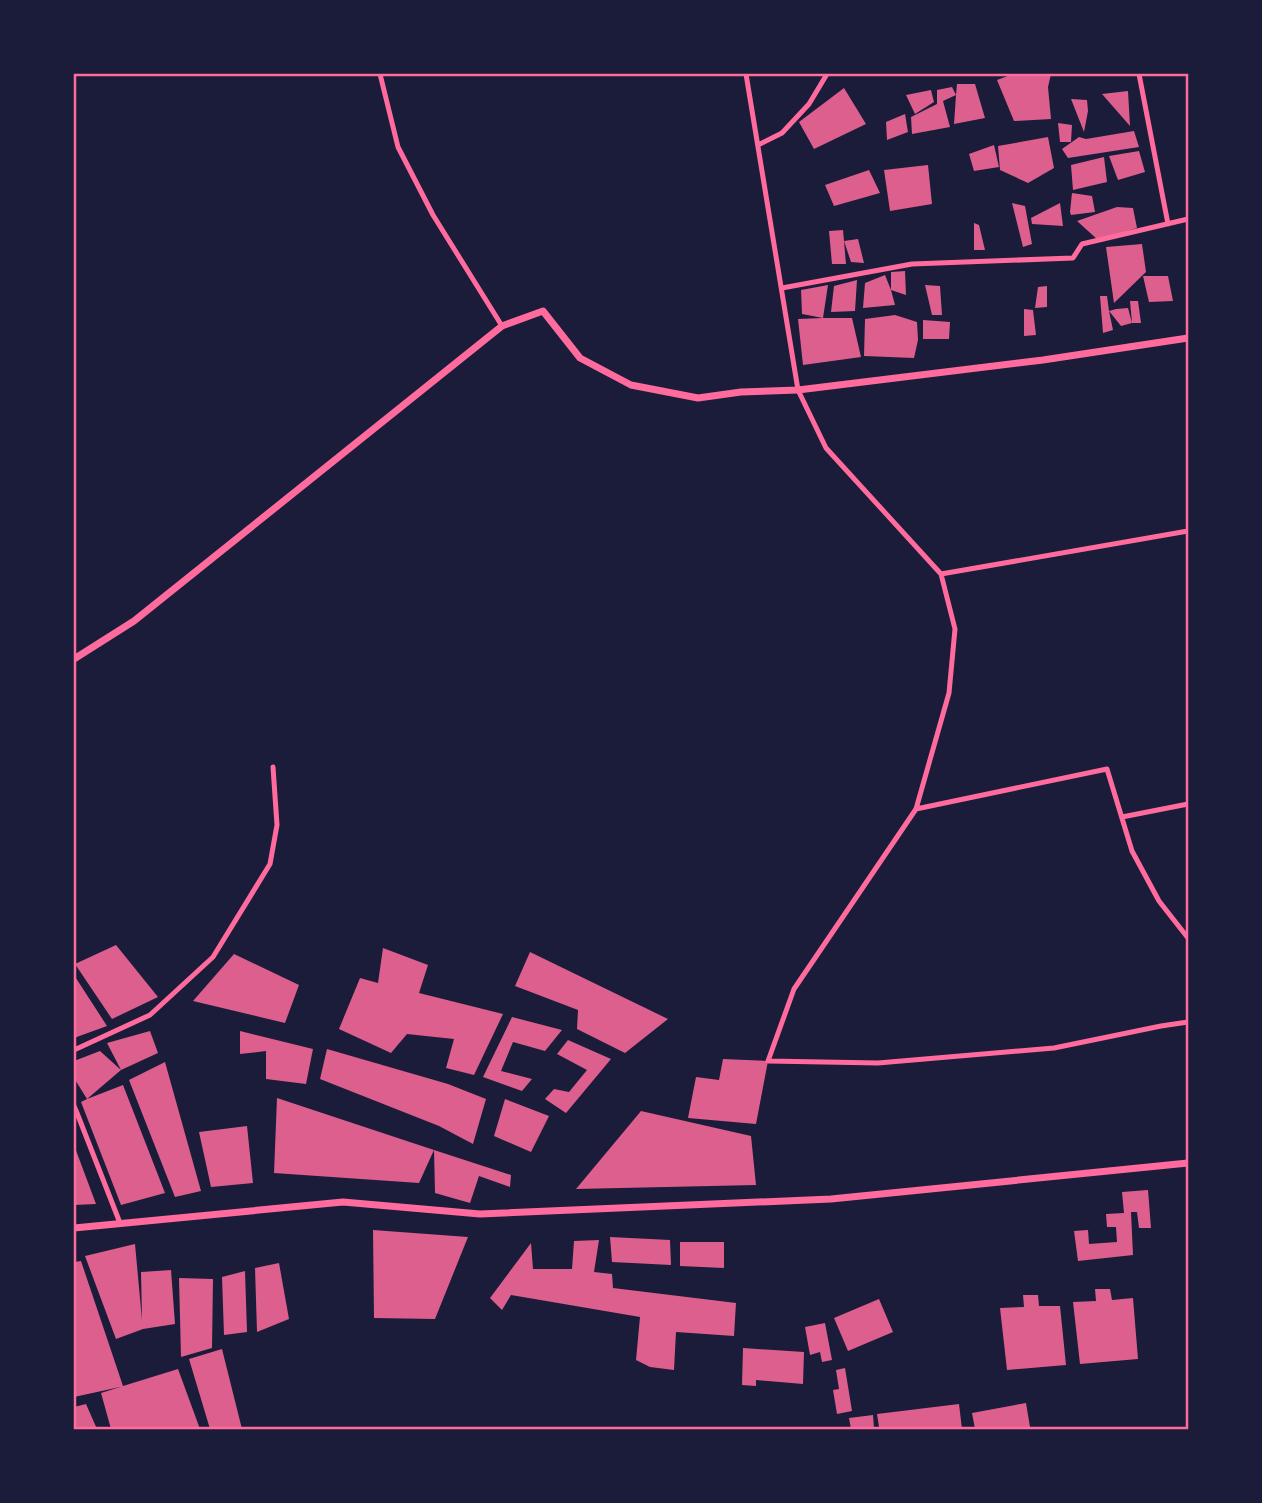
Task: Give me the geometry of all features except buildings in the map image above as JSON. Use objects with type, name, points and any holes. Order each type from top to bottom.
[{"type":"street","points":[[74,659],[134,621],[502,326],[543,311],[580,358],[631,385],[698,398],[741,392],[798,390],[1043,360],[1188,338]]},
{"type":"street","points":[[74,1228],[343,1202],[480,1214],[831,1199],[1188,1163]]},
{"type":"lane","points":[[380,74],[398,148],[433,215],[502,326]]},
{"type":"lane","points":[[746,74],[798,390],[826,448],[941,574],[955,629],[949,693],[916,809],[794,989],[768,1061],[878,1063],[1054,1048],[1188,1021]]},
{"type":"lane","points":[[758,145],[782,133],[809,104],[827,74]]},
{"type":"lane","points":[[1139,74],[1168,224]]},
{"type":"lane","points":[[782,288],[912,264],[1073,258],[1082,244],[1188,219]]},
{"type":"lane","points":[[941,574],[1188,531]]},
{"type":"lane","points":[[74,1049],[150,1015],[213,957],[270,864],[277,825],[273,767]]},
{"type":"lane","points":[[916,809],[1107,769],[1132,851],[1159,901],[1188,938]]},
{"type":"lane","points":[[1122,817],[1188,804]]},
{"type":"lane","points":[[74,1106],[120,1223]]}]
